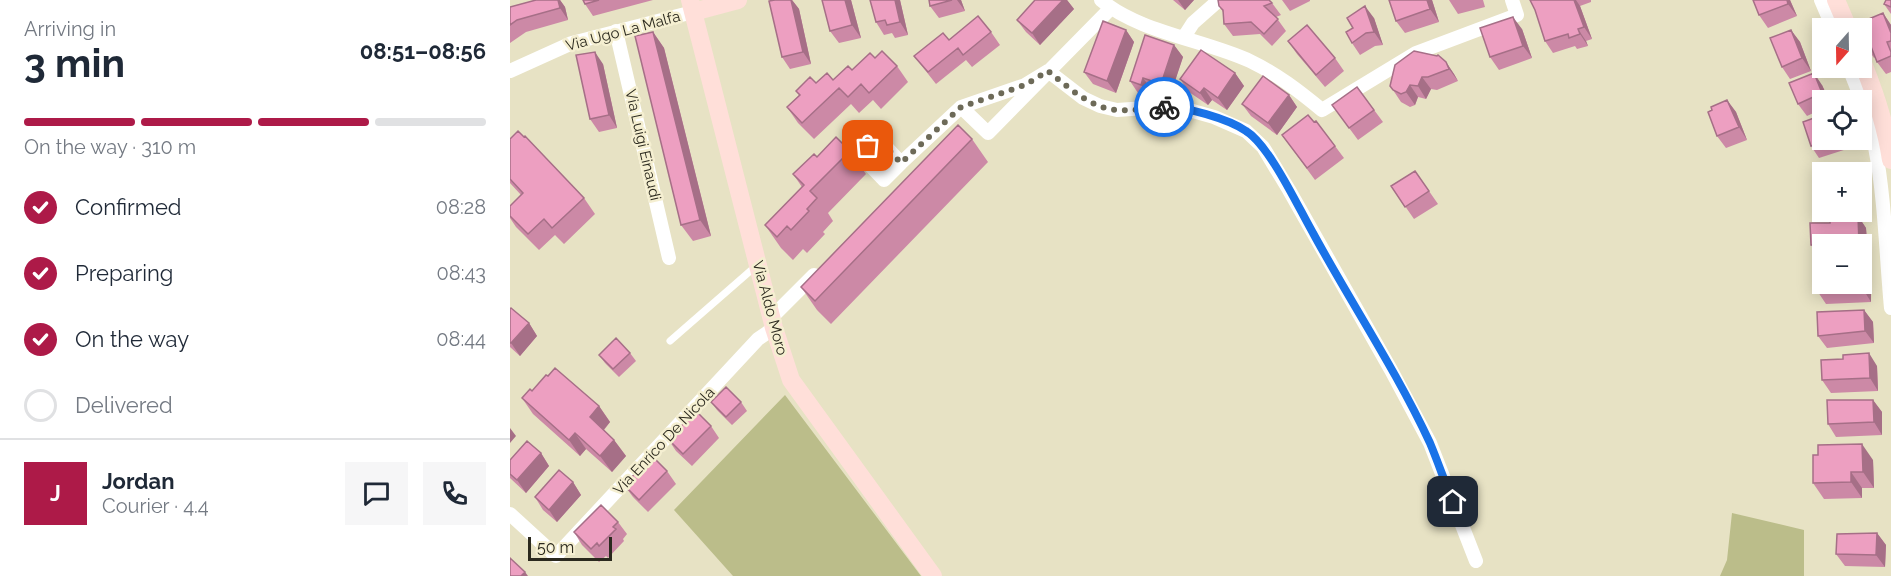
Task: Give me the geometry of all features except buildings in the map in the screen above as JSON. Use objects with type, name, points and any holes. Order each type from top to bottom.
[{"type":"street","name":"Via Ugo La Malfa","points":[[510,71],[572,43],[616,32],[692,6],[738,0]]},
{"type":"street","points":[[1184,37],[1193,23],[1219,0]]},
{"type":"street","points":[[961,107],[988,133],[1048,71],[1106,4],[1137,21],[1249,60],[1285,80],[1322,110],[1416,53],[1517,15],[1512,0]]},
{"type":"street","points":[[1821,0],[1829,18]]},
{"type":"street","points":[[1836,0],[1844,18]]},
{"type":"street","name":"Via Aldo Moro","points":[[692,6],[773,323],[790,380],[933,576]]},
{"type":"street","name":"Via Luigi Einaudi","points":[[616,32],[669,258]]},
{"type":"street","points":[[901,163],[961,107],[1025,85],[1048,71]]},
{"type":"street","points":[[1048,71],[1083,98],[1100,106],[1117,110],[1175,106],[1214,117],[1246,131],[1263,147],[1391,370],[1430,443],[1476,561]]},
{"type":"street","points":[[1853,78],[1864,104],[1875,146],[1891,308]]},
{"type":"street","points":[[1869,78],[1877,99],[1891,159]]},
{"type":"street","name":"Via Enrico De Nicola","points":[[510,514],[556,556],[822,268]]},
{"type":"lane","points":[[670,341],[758,264]]},
{"type":"green space","points":[[785,395],[921,576],[733,576],[674,510]]},
{"type":"green space","points":[[1732,513],[1804,530],[1804,576],[1720,576],[1727,560]]},
{"type":"way so far","points":[[868,146],[877,137],[901,163],[961,107],[1025,85],[1048,71],[1083,98],[1100,106],[1117,110],[1164,107]]},
{"type":"route","points":[[1164,107],[1175,106],[1214,117],[1246,131],[1263,147],[1391,370],[1430,443],[1453,502]]}]
